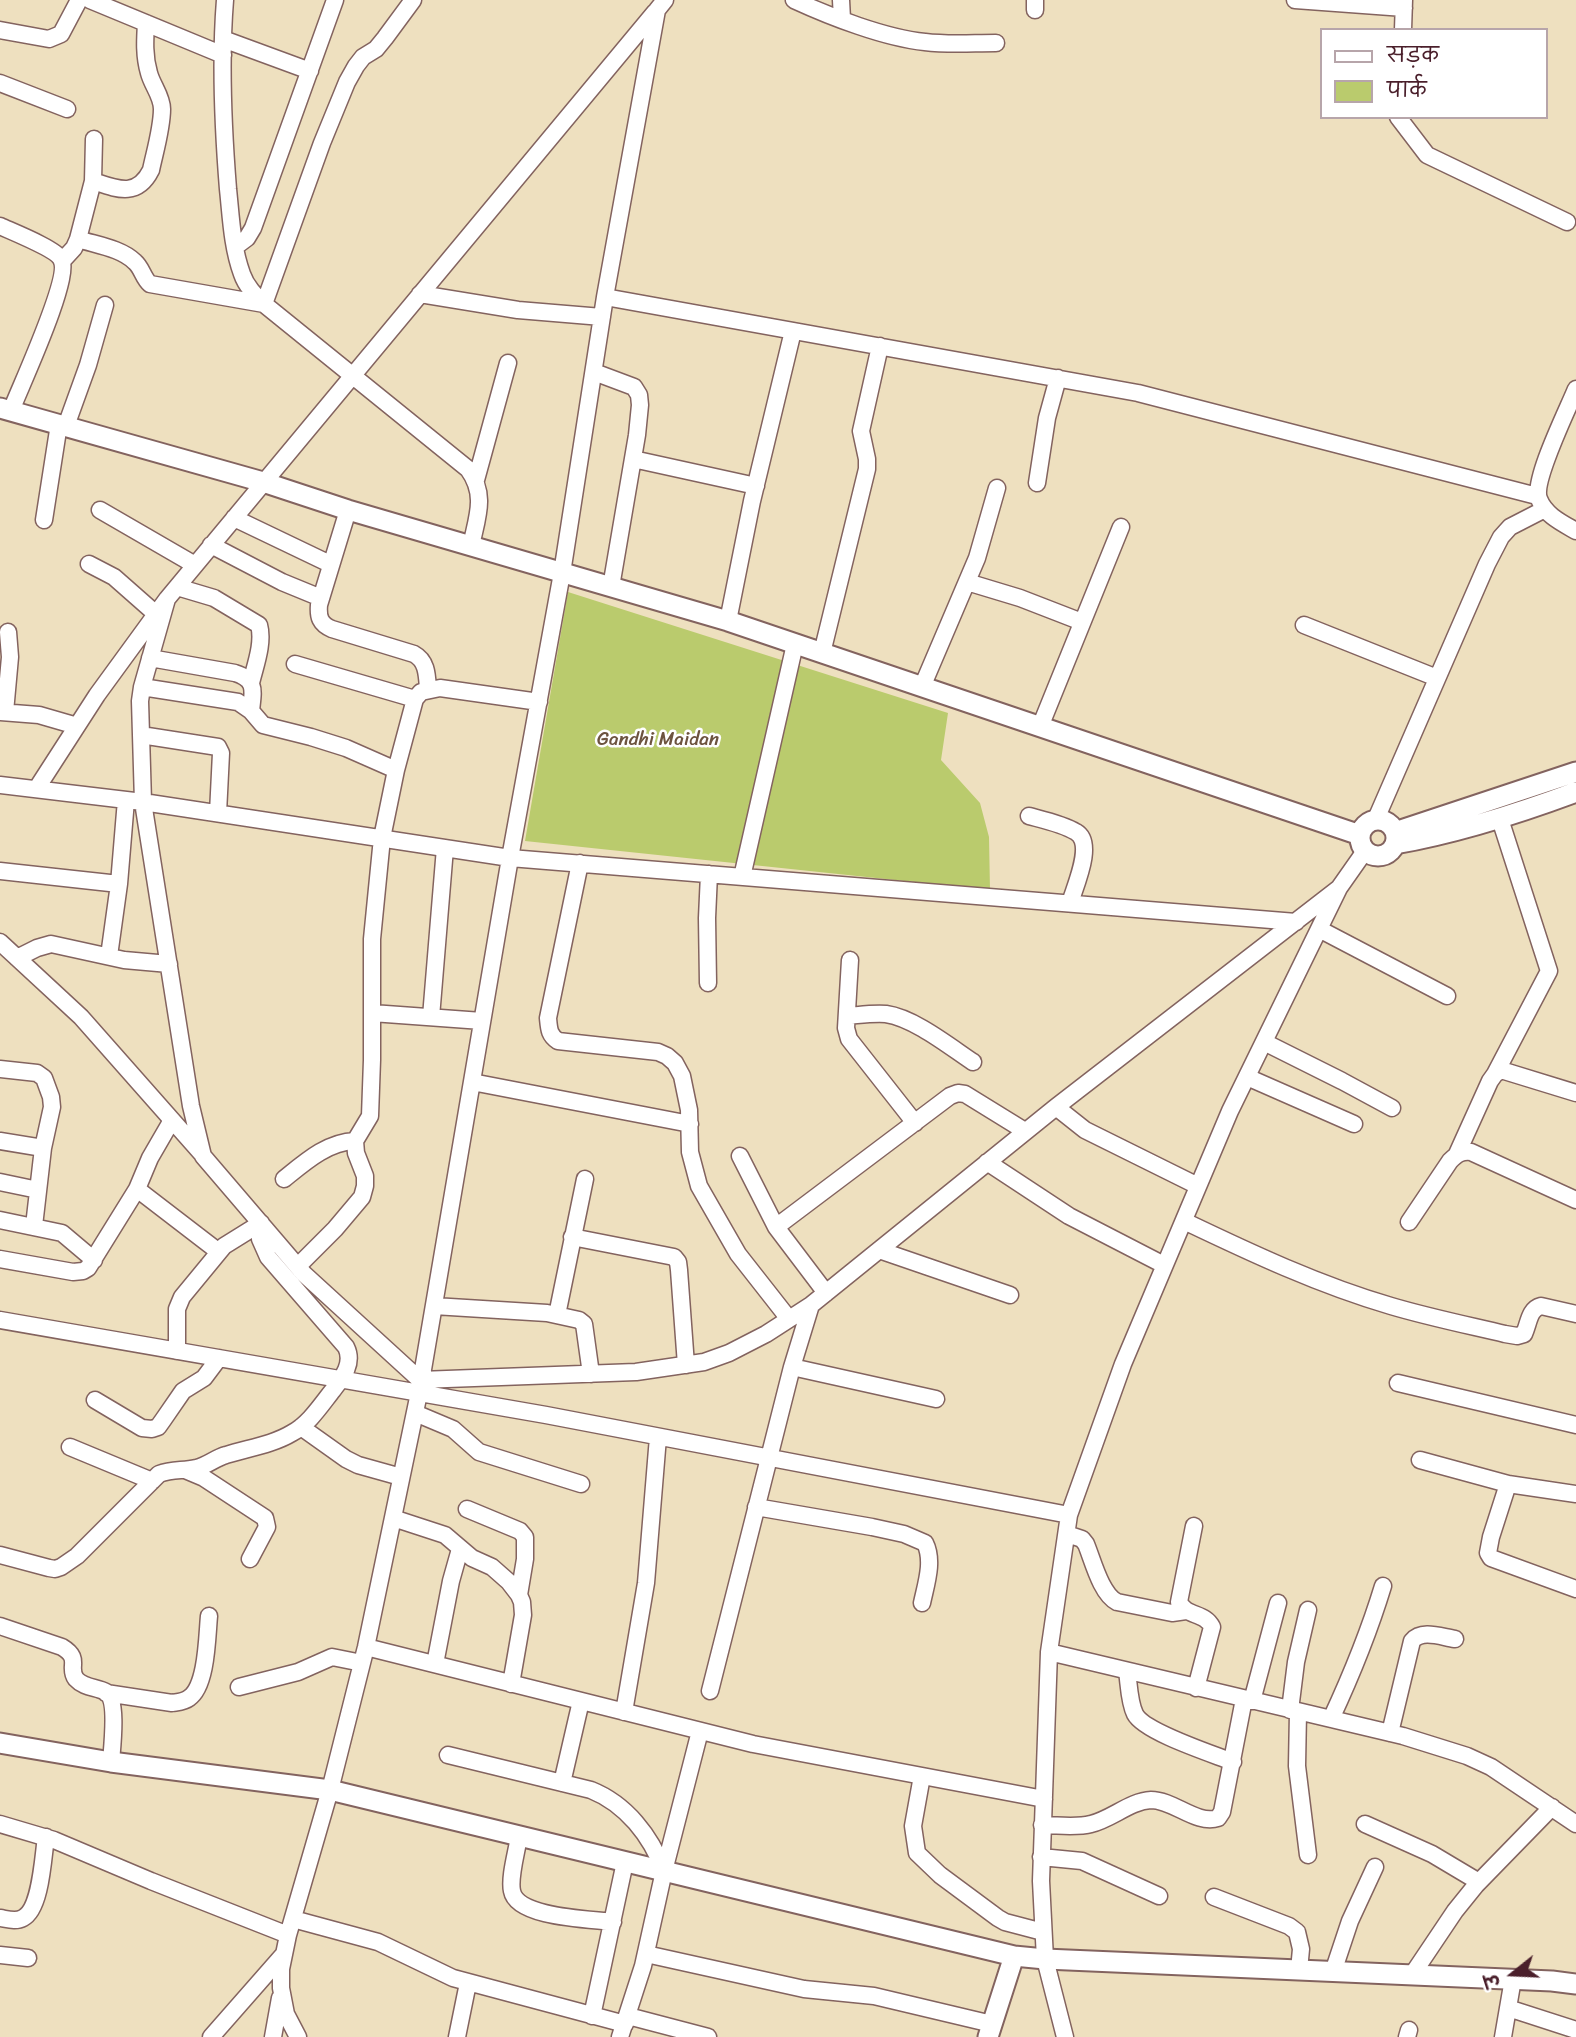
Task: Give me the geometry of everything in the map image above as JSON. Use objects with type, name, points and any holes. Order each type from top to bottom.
[{"type":"street","points":[[0,30],[55,37],[61,34],[79,0]]},
{"type":"street","points":[[90,0],[146,23],[310,71]]},
{"type":"street","points":[[225,0],[225,146],[235,247],[243,277],[252,292],[264,304],[468,469],[480,491],[471,546]]},
{"type":"street","points":[[235,247],[247,239],[253,228],[335,0]]},
{"type":"street","points":[[264,304],[322,143],[348,82],[356,66],[385,38],[413,0]]},
{"type":"street","points":[[794,0],[891,35],[923,42],[996,43]]},
{"type":"street","points":[[841,0],[842,19]]},
{"type":"street","points":[[1295,0],[1404,4],[1403,28]]},
{"type":"street","points":[[37,788],[97,695],[172,593],[661,5]]},
{"type":"street","points":[[273,2037],[284,1955],[364,1655],[420,1387],[510,858],[562,573],[605,297],[661,5]]},
{"type":"street","points":[[93,181],[126,190],[141,183],[151,170],[162,111],[161,101],[146,62],[146,23]]},
{"type":"street","points":[[0,83],[67,109]]},
{"type":"street","points":[[1400,119],[1427,155],[1567,222]]},
{"type":"street","points":[[63,260],[78,239],[93,181],[94,139]]},
{"type":"street","points":[[0,226],[56,252],[63,260],[53,311],[5,410],[263,482],[348,510],[729,621],[1040,726],[1363,843],[1376,856],[1388,853],[1395,838],[1576,772]]},
{"type":"street","points":[[78,239],[114,250],[131,259],[137,263],[144,279],[150,285],[264,304]]},
{"type":"street","points":[[420,294],[518,310],[602,317]]},
{"type":"street","points":[[605,297],[1138,393],[1541,503],[1555,519],[1576,531]]},
{"type":"street","points":[[44,520],[62,425],[88,365],[105,305]]},
{"type":"street","points":[[729,621],[756,486],[793,331]]},
{"type":"street","points":[[822,653],[867,470],[860,431],[880,346]]},
{"type":"street","points":[[476,480],[508,363]]},
{"type":"street","points":[[594,372],[634,387],[639,395],[640,405],[611,587]]},
{"type":"street","points":[[1037,482],[1047,418],[1058,378]]},
{"type":"street","points":[[1541,503],[1539,480],[1576,389]]},
{"type":"street","points":[[633,459],[756,486]]},
{"type":"street","points":[[922,687],[977,558],[997,488]]},
{"type":"street","points":[[1376,820],[1501,537],[1541,503]]},
{"type":"street","points":[[100,510],[195,565]]},
{"type":"street","points":[[298,1266],[335,1229],[362,1196],[365,1176],[356,1153],[355,1141],[370,1116],[373,939],[382,838],[396,770],[422,694],[426,670],[420,657],[324,625],[318,614],[330,564],[348,510]]},
{"type":"street","points":[[234,518],[330,564]]},
{"type":"street","points":[[1040,726],[1121,527]]},
{"type":"street","points":[[211,545],[282,582],[321,598]]},
{"type":"street","points":[[89,564],[114,577],[156,614]]},
{"type":"street","points":[[967,582],[1020,598],[1082,622]]},
{"type":"street","points":[[109,956],[134,801],[141,735],[142,687],[172,593]]},
{"type":"street","points":[[172,593],[214,598],[259,625],[259,651],[251,683],[251,711]]},
{"type":"street","points":[[1304,625],[1437,678]]},
{"type":"street","points":[[8,632],[10,657],[3,712],[39,715],[77,726]]},
{"type":"street","points":[[742,877],[795,644]]},
{"type":"street","points":[[150,658],[235,673],[247,678],[251,683]]},
{"type":"street","points":[[295,663],[422,694],[440,688],[539,702]]},
{"type":"street","points":[[142,687],[238,702],[251,711],[263,725],[346,748],[396,770]]},
{"type":"street","points":[[141,735],[218,747],[221,753],[218,813]]},
{"type":"street","points":[[0,789],[37,788],[134,801],[510,858],[1296,922]]},
{"type":"street","points":[[1395,838],[1426,838],[1500,819],[1576,792]]},
{"type":"street","points":[[134,801],[169,964],[191,1106],[203,1156]]},
{"type":"street","points":[[1029,816],[1075,831],[1082,836],[1086,850],[1070,903]]},
{"type":"street","points":[[1409,1222],[1457,1154],[1549,971],[1500,819]]},
{"type":"street","points":[[1065,2037],[1045,1959],[1041,1857],[1049,1652],[1069,1515],[1122,1364],[1164,1265],[1247,1077],[1363,843],[1365,824],[1376,820],[1387,822],[1395,838]]},
{"type":"street","points":[[431,1017],[444,848]]},
{"type":"street","points":[[580,863],[548,1018],[549,1031],[558,1041],[658,1052],[675,1063],[682,1076],[690,1124],[690,1152],[699,1186],[738,1254],[789,1319]]},
{"type":"street","points":[[0,872],[119,884]]},
{"type":"street","points":[[708,984],[709,874]]},
{"type":"street","points":[[0,943],[81,1017],[298,1266],[420,1387],[636,1372],[686,1365],[729,1353],[766,1334],[811,1305],[1055,1107],[1339,888]]},
{"type":"street","points":[[1319,929],[1447,996]]},
{"type":"street","points":[[17,958],[51,944],[124,960],[169,964]]},
{"type":"street","points":[[850,960],[846,1028],[849,1039],[915,1123]]},
{"type":"street","points":[[372,1013],[482,1021]]},
{"type":"street","points":[[847,1016],[875,1014],[899,1017],[973,1062]]},
{"type":"street","points":[[1264,1042],[1392,1108]]},
{"type":"street","points":[[0,1069],[37,1073],[44,1078],[49,1088],[52,1107],[43,1147],[34,1226]]},
{"type":"street","points":[[1495,1074],[1501,1070],[1510,1072],[1576,1093]]},
{"type":"street","points":[[1247,1077],[1354,1125]]},
{"type":"street","points":[[472,1082],[690,1124]]},
{"type":"street","points":[[776,1227],[950,1096],[965,1094],[1026,1131]]},
{"type":"street","points":[[1055,1107],[1085,1130],[1198,1186]]},
{"type":"street","points":[[0,1259],[73,1272],[88,1268],[137,1189],[150,1158],[172,1120]]},
{"type":"street","points":[[0,1141],[43,1147]]},
{"type":"street","points":[[284,1179],[317,1154],[345,1141],[355,1141]]},
{"type":"street","points":[[1457,1154],[1471,1152],[1576,1200]]},
{"type":"street","points":[[740,1156],[776,1227],[826,1293]]},
{"type":"street","points":[[987,1162],[1069,1216],[1164,1265]]},
{"type":"street","points":[[556,1315],[585,1179]]},
{"type":"street","points":[[0,1182],[38,1190]]},
{"type":"street","points":[[137,1189],[219,1252]]},
{"type":"street","points":[[0,1220],[62,1233],[94,1260]]},
{"type":"street","points":[[1184,1221],[1258,1256],[1340,1289],[1391,1306],[1504,1335],[1524,1334],[1536,1307],[1576,1314]]},
{"type":"street","points":[[177,1351],[179,1303],[232,1239],[261,1223]]},
{"type":"street","points":[[0,1555],[48,1568],[61,1567],[77,1556],[159,1474],[202,1466],[226,1455],[280,1440],[301,1427],[342,1379],[349,1361],[346,1347],[268,1257],[260,1239],[261,1223]]},
{"type":"street","points":[[572,1237],[674,1257],[679,1270],[686,1365]]},
{"type":"street","points":[[879,1251],[1010,1295]]},
{"type":"street","points":[[710,1691],[792,1367],[811,1305]]},
{"type":"street","points":[[435,1306],[571,1317],[584,1324],[591,1374]]},
{"type":"street","points":[[0,1320],[342,1379],[420,1387],[658,1437],[1069,1515]]},
{"type":"street","points":[[95,1400],[142,1428],[158,1427],[183,1391],[204,1378],[219,1358]]},
{"type":"street","points":[[792,1367],[936,1399]]},
{"type":"street","points":[[1398,1383],[1576,1425]]},
{"type":"street","points":[[415,1413],[453,1429],[479,1452],[581,1484]]},
{"type":"street","points":[[301,1427],[346,1460],[401,1477]]},
{"type":"street","points":[[624,1712],[646,1583],[658,1437]]},
{"type":"street","points":[[70,1447],[152,1481]]},
{"type":"street","points":[[1420,1460],[1508,1484],[1576,1494]]},
{"type":"street","points":[[185,1470],[204,1478],[265,1518],[267,1527],[250,1559]]},
{"type":"street","points":[[1508,1484],[1488,1547],[1491,1558],[1576,1589]]},
{"type":"street","points":[[757,1507],[882,1530],[916,1538],[925,1543],[930,1552],[930,1562],[922,1603]]},
{"type":"street","points":[[467,1509],[520,1531],[525,1538],[525,1559],[519,1595]]},
{"type":"street","points":[[393,1518],[445,1535],[472,1558],[492,1567],[519,1595],[523,1615],[511,1684]]},
{"type":"street","points":[[1194,1525],[1180,1592],[1181,1607],[1206,1618],[1212,1628],[1196,1688]]},
{"type":"street","points":[[1067,1534],[1082,1539],[1086,1544],[1105,1591],[1111,1599],[1172,1614],[1186,1611]]},
{"type":"street","points":[[435,1664],[460,1549]]},
{"type":"street","points":[[1331,1720],[1373,1619],[1383,1586]]},
{"type":"street","points":[[1042,1825],[1088,1825],[1148,1800],[1157,1800],[1206,1819],[1218,1818],[1222,1812],[1248,1700],[1278,1603]]},
{"type":"street","points":[[1308,1610],[1296,1662],[1294,1711],[1297,1766],[1308,1855]]},
{"type":"street","points":[[0,1626],[71,1652],[74,1658],[74,1675],[83,1685],[106,1693],[172,1703],[190,1698],[200,1682],[209,1616]]},
{"type":"street","points":[[1390,1733],[1415,1636],[1421,1634],[1455,1639]]},
{"type":"street","points":[[1049,1652],[1390,1733],[1467,1756],[1566,1811],[1576,1824]]},
{"type":"street","points":[[239,1688],[298,1672],[332,1657],[364,1655],[435,1664],[753,1744],[1044,1798]]},
{"type":"street","points":[[1126,1671],[1134,1712],[1139,1719],[1162,1734],[1233,1762]]},
{"type":"street","points":[[106,1693],[113,1703],[111,1762]]},
{"type":"street","points":[[562,1783],[581,1701]]},
{"type":"street","points":[[624,2026],[646,1954],[700,1731]]},
{"type":"street","points":[[0,1743],[111,1762],[330,1790],[1014,1956],[1576,1984]]},
{"type":"street","points":[[448,1755],[591,1790],[616,1802],[629,1814],[657,1853],[664,1871]]},
{"type":"street","points":[[922,1776],[913,1826],[917,1853],[940,1875],[998,1918],[1044,1932]]},
{"type":"street","points":[[1412,1975],[1455,1911],[1479,1882],[1576,1805]]},
{"type":"street","points":[[0,1824],[46,1837],[151,1881],[291,1927],[378,1942],[468,1983],[624,2026],[708,2037]]},
{"type":"street","points":[[1365,1824],[1432,1854],[1479,1882]]},
{"type":"street","points":[[519,1836],[512,1882],[516,1901],[547,1914],[613,1922]]},
{"type":"street","points":[[0,1918],[25,1918],[32,1910],[46,1837]]},
{"type":"street","points":[[1041,1857],[1082,1861],[1159,1896]]},
{"type":"street","points":[[592,2016],[625,1862]]},
{"type":"street","points":[[1333,1972],[1350,1921],[1374,1867]]},
{"type":"street","points":[[1214,1898],[1289,1926],[1297,1932],[1301,1949],[1299,1970]]},
{"type":"street","points":[[646,1954],[804,1989],[874,1996],[990,2031],[1014,1956]]},
{"type":"street","points":[[0,1955],[28,1958]]},
{"type":"street","points":[[211,2037],[284,1955]]},
{"type":"street","points":[[1503,2037],[1513,1979]]},
{"type":"street","points":[[457,2037],[468,1983]]},
{"type":"street","points":[[281,1988],[286,2014],[298,2037]]},
{"type":"street","points":[[1508,2008],[1576,2030]]},
{"type":"green space","name":"Gandhi Maidan","points":[[568,592],[948,713],[941,760],[980,803],[989,837],[990,890],[525,841]]}]
